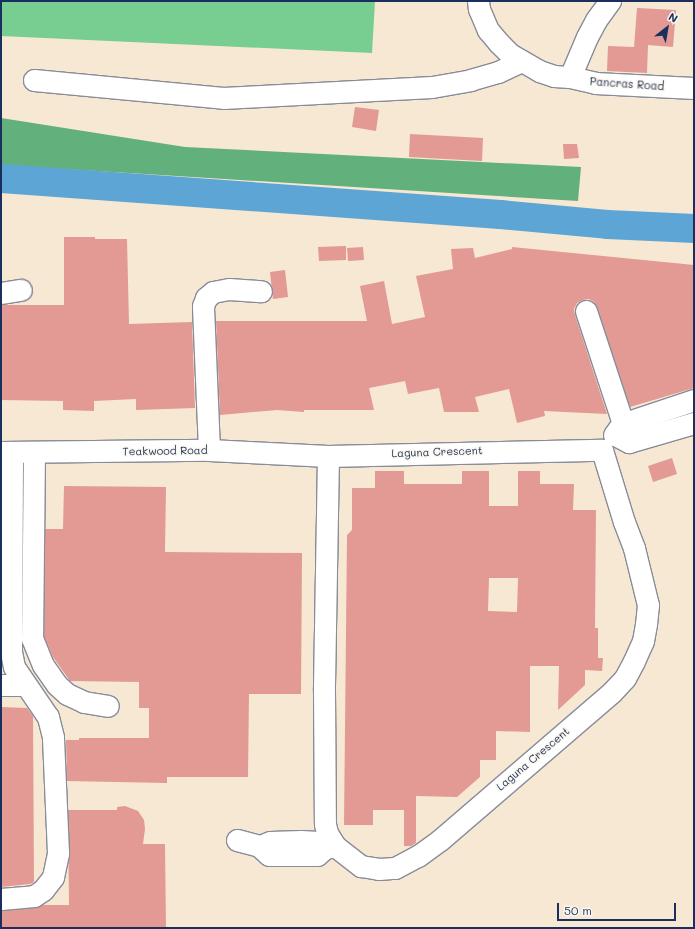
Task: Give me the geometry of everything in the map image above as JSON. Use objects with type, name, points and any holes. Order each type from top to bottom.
[{"type":"street","name":"Pancras Road","points":[[478,1],[479,9],[488,30],[510,54],[539,71],[554,76],[570,77],[595,83],[694,88]]},
{"type":"street","points":[[570,77],[587,37],[596,20],[610,1]]},
{"type":"street","points":[[34,80],[223,98],[432,86],[470,80],[498,72],[522,62]]},
{"type":"street","points":[[209,450],[202,306],[206,298],[213,292],[229,289],[260,291]]},
{"type":"street","points":[[586,312],[602,356],[617,437]]},
{"type":"street","points":[[617,437],[694,400]]},
{"type":"street","points":[[617,437],[694,423]]},
{"type":"street","name":"Laguna Crescent","points":[[617,437],[624,522],[634,548],[648,605],[643,641],[625,678],[612,692],[440,840],[418,856],[395,868],[379,869],[361,866],[330,847],[327,833],[324,812],[328,456],[617,437]]},
{"type":"street","name":"Teakwood Road","points":[[7,452],[209,450],[328,456]]},
{"type":"street","points":[[1,899],[34,896],[43,890],[53,877],[58,854],[53,737],[48,717],[14,667],[11,651],[7,452]]},
{"type":"street","points":[[34,452],[32,638],[42,665],[57,685],[68,694],[84,702],[108,706]]},
{"type":"street","points":[[1,685],[25,685]]},
{"type":"street","points":[[237,840],[259,846],[270,842],[302,841],[318,842],[330,847]]},
{"type":"green space","points":[[1,1],[375,1],[372,53],[1,36]]},
{"type":"green space","points":[[1,118],[185,147],[581,167],[578,201],[1,165]]},
{"type":"building","points":[[637,8],[676,10],[673,47],[648,45],[647,73],[607,71],[608,46],[634,47]]},
{"type":"building","points":[[355,107],[379,110],[376,131],[352,127]]},
{"type":"building","points":[[410,134],[483,138],[482,161],[409,157]]},
{"type":"building","points":[[563,144],[577,144],[579,158],[564,159]]},
{"type":"building","points":[[64,237],[127,239],[129,324],[192,322],[195,408],[136,410],[136,399],[94,401],[94,411],[63,410],[63,401],[1,400],[1,305],[64,305]]},
{"type":"building","points":[[346,246],[346,260],[319,261],[318,247]]},
{"type":"building","points":[[363,247],[364,260],[348,261],[347,248]]},
{"type":"building","points":[[512,247],[694,265],[694,388],[630,407],[597,307],[594,302],[589,299],[577,303],[574,309],[607,414],[544,411],[545,416],[517,423],[509,389],[475,397],[479,412],[444,412],[439,388],[408,394],[405,381],[369,388],[374,410],[304,410],[304,412],[277,410],[220,415],[216,321],[367,321],[360,286],[384,281],[392,324],[425,317],[416,276],[453,269],[451,249],[473,248],[475,258],[512,249]]},
{"type":"building","points":[[285,270],[288,297],[273,299],[270,272]]},
{"type":"building","points":[[672,458],[677,474],[653,482],[648,466]]},
{"type":"building","points":[[375,471],[404,471],[404,484],[462,484],[462,471],[489,471],[489,506],[518,506],[518,471],[540,471],[540,484],[574,484],[573,510],[596,510],[595,628],[598,628],[598,658],[603,658],[602,671],[585,670],[585,685],[558,710],[559,666],[530,666],[530,732],[496,731],[496,760],[480,760],[480,777],[457,797],[416,796],[416,843],[411,846],[404,846],[404,810],[373,810],[373,825],[344,825],[347,535],[352,530],[352,488],[375,488]],"holes":[[[489,578],[518,578],[517,612],[488,611]]]},
{"type":"building","points":[[64,486],[166,487],[165,552],[302,553],[301,694],[249,694],[248,777],[167,777],[167,783],[67,781],[66,740],[79,740],[79,738],[149,738],[149,708],[139,708],[139,682],[70,681],[53,657],[44,636],[45,529],[63,529]]},
{"type":"building","points":[[1,707],[27,708],[33,716],[34,882],[30,884],[1,887]]},
{"type":"building","points":[[125,806],[138,811],[144,820],[145,829],[143,844],[165,844],[166,928],[1,928],[1,911],[35,908],[42,905],[69,905],[68,810],[117,810],[117,807]]},
{"type":"waterway","points":[[1,178],[500,214],[607,224],[694,228]]}]
